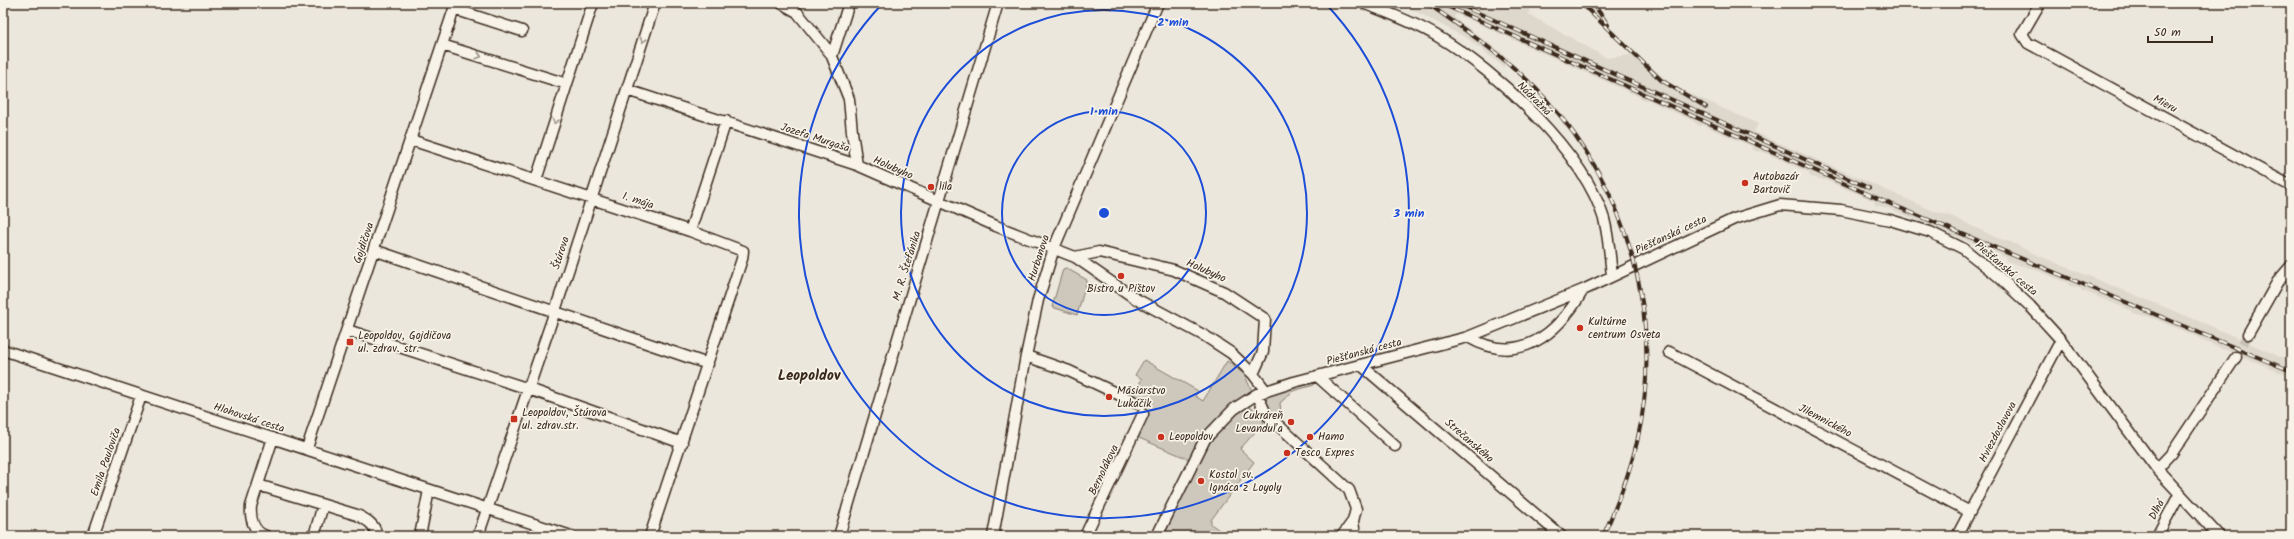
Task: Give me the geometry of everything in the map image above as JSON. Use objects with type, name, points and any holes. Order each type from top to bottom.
[{"type":"street","points":[[536,180],[593,3]]},
{"type":"street","name":"Štúrova","points":[[488,508],[555,311],[655,3]]},
{"type":"street","name":"Jozefa Murgaša","points":[[627,90],[726,121],[857,165],[849,99],[832,56],[813,29],[797,12],[782,3]]},
{"type":"street","points":[[832,56],[849,3]]},
{"type":"street","name":"M. R. Štefánika","points":[[839,536],[998,3]]},
{"type":"street","name":"Hurbanova","points":[[994,536],[1026,356],[1038,300],[1054,248],[1158,3]]},
{"type":"street","name":"Nádražná","points":[[1363,3],[1416,25],[1454,47],[1503,85],[1549,132],[1576,167],[1604,218],[1608,238],[1612,276]]},
{"type":"street","name":"Mieru","points":[[2040,3],[2022,34],[2028,43],[2291,186]]},
{"type":"street","points":[[455,6],[522,31]]},
{"type":"street","name":"Gojdičova","points":[[307,448],[455,6]]},
{"type":"street","points":[[442,45],[567,84]]},
{"type":"street","points":[[690,230],[726,121]]},
{"type":"street","name":"1. mája","points":[[411,140],[690,230],[743,251],[742,259],[708,364],[650,536]]},
{"type":"street","name":"Holubyho","points":[[857,165],[939,202],[1075,257],[1136,299],[1205,336],[1231,353],[1253,374],[1261,393],[1266,414],[1278,423],[1349,490],[1356,509],[1353,521],[1355,536]]},
{"type":"street","name":"Piešťanská cesta","points":[[1156,536],[1205,439],[1234,409],[1261,393],[1317,376],[1468,337],[1583,290],[1734,219],[1757,210],[1780,204],[1841,210],[1890,220],[1930,232],[1964,249],[2014,291],[2061,340],[2157,469],[2216,532]]},
{"type":"street","points":[[374,250],[708,364]]},
{"type":"street","name":"Holubyho","points":[[1075,257],[1099,252],[1174,270],[1224,292],[1265,319],[1263,352],[1253,374]]},
{"type":"street","points":[[2248,334],[2278,281],[2291,266]]},
{"type":"street","points":[[1468,337],[1491,348],[1525,346],[1552,332],[1570,313],[1583,290]]},
{"type":"street","points":[[347,330],[529,389],[682,443]]},
{"type":"street","name":"Hviezdoslavova","points":[[1957,536],[2061,340]]},
{"type":"street","name":"Hlohovská cesta","points":[[3,350],[140,396],[307,448],[429,490],[571,536]]},
{"type":"street","name":"Jilemnického","points":[[1668,352],[1970,512]]},
{"type":"street","name":"Bernolákova","points":[[1026,356],[1069,371],[1142,409],[1085,536]]},
{"type":"street","points":[[2157,469],[2162,466],[2176,449],[2236,357]]},
{"type":"street","name":"Strečanského","points":[[1361,365],[1561,536]]},
{"type":"street","points":[[1317,376],[1395,446]]},
{"type":"street","name":"Emila Pauloviča","points":[[93,536],[140,396]]},
{"type":"street","points":[[266,536],[257,530],[250,516],[251,506],[273,438]]},
{"type":"street","points":[[258,485],[369,521],[376,529],[377,536]]},
{"type":"street","points":[[420,536],[429,490]]},
{"type":"street","name":"Dlhá","points":[[2156,536],[2180,495]]},
{"type":"street","points":[[314,536],[323,505]]},
{"type":"street","points":[[478,536],[488,508]]},
{"type":"street","points":[[1342,536],[1353,521]]},
{"type":"shaded area","points":[[1400,3],[1533,3],[1528,14],[1607,58],[1637,54],[1673,86],[1758,124],[1754,132],[1936,212],[1951,216],[1997,238],[2011,242],[2032,253],[2211,326],[2280,357],[2287,357],[2291,362],[2291,376],[2277,372],[2276,370],[2200,340],[2199,338],[2150,317],[2133,313],[2132,311],[2083,291],[2077,287],[2069,286],[2068,283],[2033,269],[2006,261],[2005,257],[1888,208],[1875,205],[1874,201],[1825,180],[1810,177],[1809,173],[1801,169],[1761,151],[1758,152],[1752,149],[1751,146],[1702,125],[1699,126],[1693,121],[1648,100],[1641,100],[1640,97],[1456,14],[1454,18],[1510,59],[1504,67],[1468,39]]},
{"type":"shaded area","points":[[1066,268],[1087,280],[1077,315],[1052,307],[1063,269]]},
{"type":"shaded area","points":[[1144,360],[1198,391],[1195,396],[1203,401],[1227,361],[1244,374],[1252,391],[1249,407],[1259,412],[1264,422],[1240,449],[1254,462],[1211,520],[1211,524],[1227,536],[1163,536],[1198,463],[1139,438],[1137,434],[1145,413],[1139,400],[1133,395],[1142,379],[1135,375]]},
{"type":"shaded area","points":[[1314,383],[1314,385],[1293,391],[1280,403],[1281,413],[1277,416],[1267,407],[1266,400],[1270,394]]},
{"type":"tunnel","points":[[2236,357],[2248,334]]},
{"type":"railway","points":[[1427,3],[1488,47],[1517,71],[1544,97],[1574,133],[1598,173],[1618,214],[1633,258],[1642,303],[1646,350],[1645,396],[1637,442],[1630,466],[1618,502],[1603,536]]},
{"type":"railway","points":[[1440,3],[1881,200],[2291,371]]},
{"type":"railway","points":[[1456,3],[1869,188]]},
{"type":"railway","points":[[1581,3],[1661,80],[1706,107]]},
{"type":"railway","points":[[1593,3],[1608,25]]},
{"type":"place","name":"Autobazár Bartovič","points":[[1745,183]]},
{"type":"place","name":"lila","points":[[931,187]]},
{"type":"place","name":"Bistro u Pištov","points":[[1121,276]]},
{"type":"place","name":"Kultúrne centrum Osveta","points":[[1580,328]]},
{"type":"place","name":"Leopoldov, Gojdičova ul. zdrav. str.","points":[[350,342]]},
{"type":"place","name":"Mäsiarstvo Lukáčik","points":[[1109,397]]},
{"type":"place","name":"Leopoldov, Štúrova ul. zdrav.str.","points":[[514,419]]},
{"type":"place","name":"Cukráreň Levanduľa","points":[[1291,422]]},
{"type":"place","name":"Leopoldov","points":[[1161,437]]},
{"type":"place","name":"Hamo","points":[[1310,437]]},
{"type":"place","name":"Tesco Expres","points":[[1287,453]]},
{"type":"place","name":"Kostol sv. Ignáca z Loyoly","points":[[1201,481]]},
{"type":"district","name":"Leopoldov","points":[[809,376]]}]
